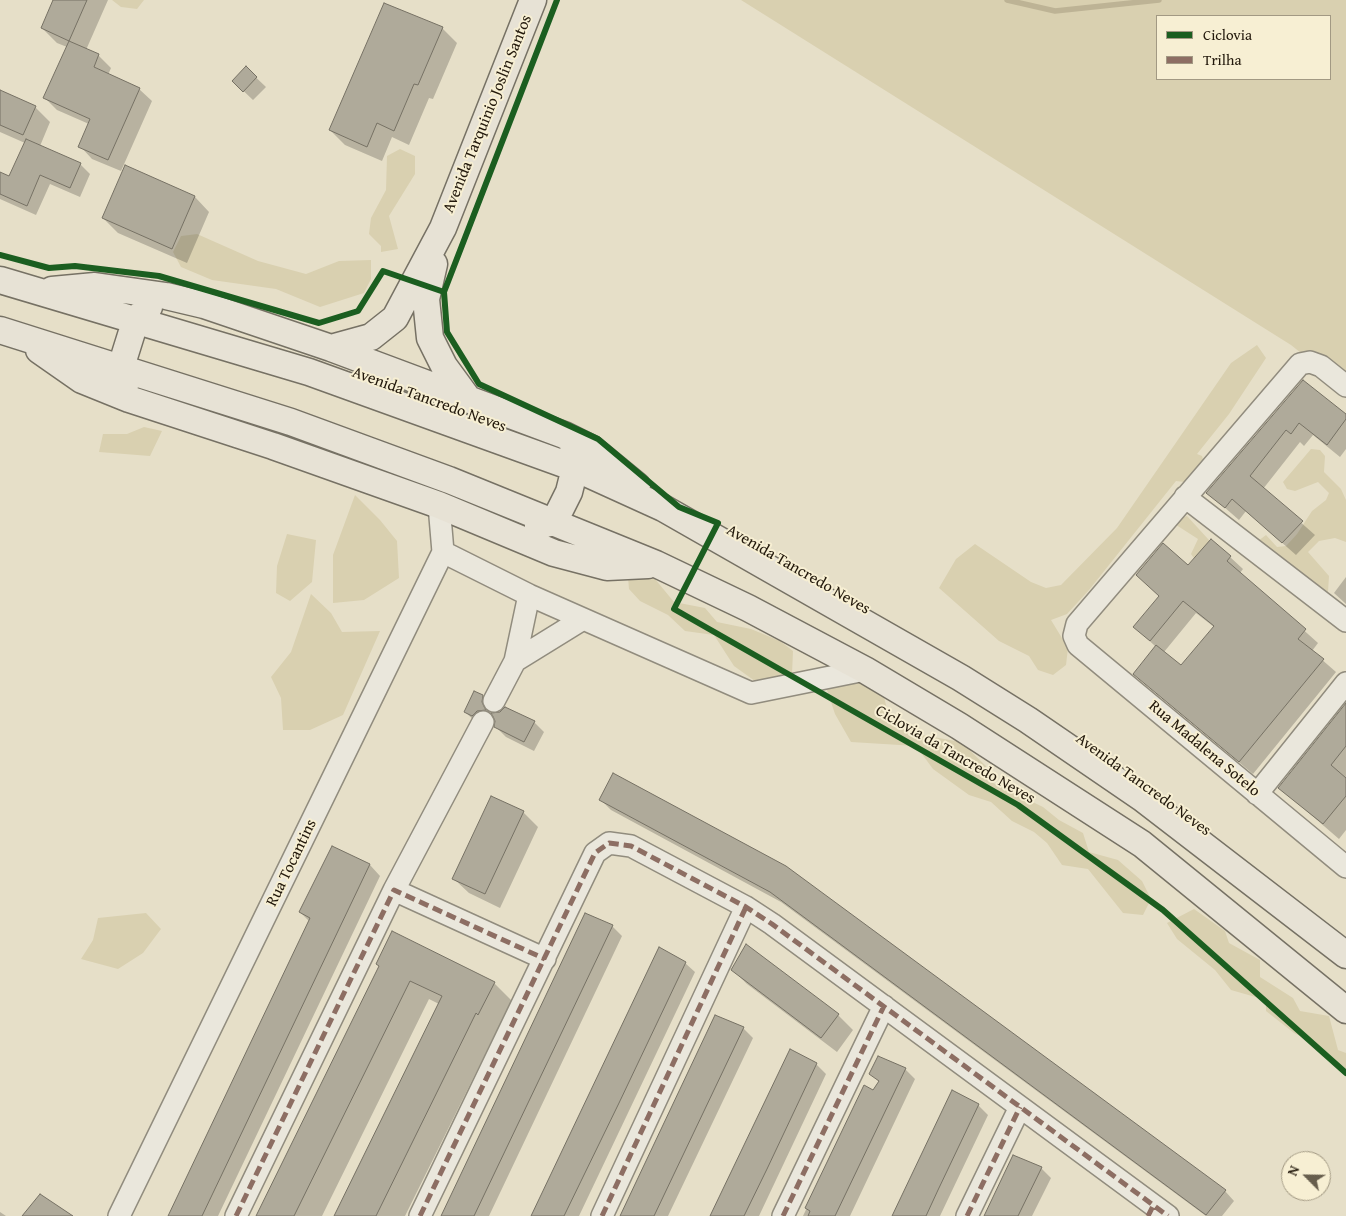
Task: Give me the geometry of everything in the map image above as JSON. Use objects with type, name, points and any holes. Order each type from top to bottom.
[{"type":"main road","name":"Avenida Tarquinio Joslin Santos","points":[[331,348],[372,337],[395,318],[443,228],[533,0]]},
{"type":"main road","name":"Avenida Tarquinio Joslin Santos","points":[[443,228],[426,299],[430,338],[444,366],[466,396]]},
{"type":"main road","name":"Avenida Tancredo Neves","points":[[0,280],[309,372],[575,468],[663,508],[962,678],[1028,720],[1142,798],[1346,955]]},
{"type":"main road","points":[[37,292],[95,286],[166,296],[204,306],[331,348],[466,396],[564,435],[592,449],[663,508]]},
{"type":"main road","points":[[129,398],[121,367],[136,319],[156,300],[166,296]]},
{"type":"main road","points":[[9,333],[291,422],[554,522],[656,564],[748,608],[865,670],[958,726],[1142,844],[1346,1010]]},
{"type":"main road","points":[[9,333],[82,380],[438,505],[554,553],[607,567],[656,564]]},
{"type":"main road","points":[[554,522],[569,492],[575,468],[573,453],[564,435]]},
{"type":"main road","points":[[488,525],[514,528],[554,522]]},
{"type":"street","points":[[1346,386],[1321,366],[1310,362],[1300,364],[1185,496],[1346,621]]},
{"type":"street","name":"Rua Madalena Sotelo","points":[[1185,496],[1077,624],[1074,636],[1078,645],[1346,868]]},
{"type":"street","points":[[438,505],[443,552],[529,595],[751,694],[865,670]]},
{"type":"street","name":"Rua Tocantins","points":[[120,1216],[443,552]]},
{"type":"street","points":[[494,701],[514,661],[529,595]]},
{"type":"street","points":[[514,661],[583,619]]},
{"type":"street","points":[[1257,794],[1346,683]]},
{"type":"street","points":[[236,1216],[394,890],[483,722]]},
{"type":"street","points":[[420,1216],[595,853],[609,843],[631,846],[746,907],[1020,1107],[1157,1213]]},
{"type":"street","points":[[394,890],[545,959]]},
{"type":"street","points":[[602,1216],[746,907]]},
{"type":"street","points":[[783,1216],[884,1006]]},
{"type":"street","points":[[967,1216],[1020,1107]]},
{"type":"shaded area","points":[[112,0],[144,0],[137,9],[121,7]]},
{"type":"shaded area","points":[[741,0],[1346,0],[1346,389],[1291,345]]},
{"type":"shaded area","points":[[400,149],[415,156],[415,174],[389,216],[398,249],[381,252],[381,246],[369,234],[371,218],[386,190],[387,156]]},
{"type":"shaded area","points":[[197,234],[258,261],[306,274],[339,261],[371,260],[371,279],[364,293],[320,307],[276,289],[212,280],[181,267],[173,252],[181,236]]},
{"type":"shaded area","points":[[1257,345],[1266,358],[1229,414],[1197,454],[1202,456],[1210,485],[1176,481],[1089,590],[1067,614],[1051,620],[1068,648],[1066,665],[1053,675],[1038,670],[1029,656],[999,641],[939,588],[956,559],[975,544],[1031,582],[1046,588],[1061,585],[1117,528],[1231,363]]},
{"type":"shaded area","points":[[144,427],[162,431],[150,456],[99,452],[103,434],[127,434]]},
{"type":"shaded area","points":[[1311,449],[1320,450],[1325,456],[1324,472],[1341,489],[1346,500],[1346,542],[1335,538],[1319,541],[1308,552],[1329,576],[1328,592],[1323,598],[1258,541],[1266,535],[1277,547],[1286,546],[1297,534],[1312,511],[1326,500],[1329,493],[1318,482],[1295,491],[1287,489],[1283,482]]},
{"type":"shaded area","points":[[355,495],[380,520],[397,541],[399,578],[364,600],[333,603],[333,555]]},
{"type":"shaded area","points":[[1187,516],[1219,551],[1201,568],[1191,554],[1198,539],[1170,521]]},
{"type":"shaded area","points":[[287,534],[316,540],[312,582],[290,601],[276,593],[277,566]]},
{"type":"shaded area","points":[[628,577],[655,579],[674,602],[705,608],[717,622],[751,629],[780,641],[793,651],[791,697],[766,689],[734,666],[714,635],[685,631],[668,615],[640,601],[629,589]]},
{"type":"shaded area","points":[[311,594],[331,613],[342,632],[380,631],[343,715],[310,730],[283,730],[281,698],[271,677],[291,652]]},
{"type":"shaded area","points":[[861,677],[884,697],[890,721],[922,735],[961,742],[986,766],[987,780],[1043,807],[1059,820],[1083,833],[1089,852],[1118,860],[1142,881],[1151,899],[1143,915],[1123,913],[1088,869],[1062,865],[1047,843],[1034,832],[1012,821],[991,802],[969,795],[933,769],[916,746],[851,742],[835,714],[825,684]]},
{"type":"shaded area","points":[[1194,909],[1225,931],[1229,943],[1260,960],[1260,977],[1293,998],[1300,1011],[1329,1016],[1338,1050],[1346,1053],[1346,1071],[1322,1056],[1313,1043],[1294,1033],[1266,1011],[1266,1000],[1231,990],[1215,970],[1177,939],[1167,923]]},
{"type":"shaded area","points":[[146,913],[161,929],[143,953],[118,969],[81,959],[93,940],[98,918]]},
{"type":"building","points":[[53,0],[87,0],[69,41],[41,28]]},
{"type":"building","points":[[384,3],[443,27],[418,85],[414,84],[394,131],[377,123],[367,147],[329,130]]},
{"type":"building","points":[[69,41],[99,54],[94,67],[140,88],[108,160],[78,147],[90,119],[43,98]]},
{"type":"building","points":[[246,66],[257,77],[243,92],[232,81]]},
{"type":"building","points":[[0,90],[36,106],[23,135],[0,125]]},
{"type":"building","points":[[26,139],[81,163],[70,188],[40,175],[27,206],[0,194],[0,172],[9,176]]},
{"type":"building","points":[[125,165],[195,196],[172,249],[102,218]]},
{"type":"building","points":[[1303,380],[1346,414],[1346,419],[1327,445],[1299,423],[1291,434],[1286,430],[1250,476],[1303,521],[1282,543],[1232,499],[1225,508],[1206,493]]},
{"type":"building","points":[[1211,539],[1231,556],[1227,561],[1306,629],[1298,639],[1324,659],[1239,762],[1133,674],[1156,645],[1181,665],[1214,626],[1183,601],[1150,641],[1133,627],[1159,596],[1136,575],[1163,543],[1188,565]]},
{"type":"building","points":[[474,691],[483,695],[482,702],[486,710],[477,711],[472,716],[464,712]]},
{"type":"building","points":[[1346,703],[1346,746],[1331,765],[1346,778],[1346,796],[1323,824],[1278,788]]},
{"type":"building","points":[[505,707],[535,721],[524,742],[494,727],[495,721],[491,713],[500,712]]},
{"type":"building","points":[[613,773],[786,866],[1226,1190],[1206,1215],[770,892],[599,800]]},
{"type":"building","points":[[491,796],[524,811],[485,894],[452,879]]},
{"type":"building","points":[[332,846],[370,864],[202,1216],[168,1216],[310,918],[299,912]]},
{"type":"building","points":[[585,913],[613,925],[474,1216],[441,1216]]},
{"type":"building","points":[[392,931],[495,982],[478,1015],[476,1013],[376,1216],[334,1216],[442,996],[410,981],[294,1216],[256,1216],[379,966],[376,964]]},
{"type":"building","points":[[746,944],[839,1014],[821,1038],[731,970]]},
{"type":"building","points":[[659,947],[686,962],[619,1103],[564,1216],[531,1216]]},
{"type":"building","points":[[715,1015],[744,1027],[654,1216],[620,1216]]},
{"type":"building","points":[[790,1049],[817,1063],[767,1169],[744,1216],[710,1216]]},
{"type":"building","points":[[878,1056],[906,1068],[835,1216],[808,1216],[810,1211],[805,1208],[864,1085],[873,1090],[879,1081],[869,1074]]},
{"type":"building","points":[[952,1090],[979,1104],[926,1216],[892,1216]]},
{"type":"building","points":[[1013,1155],[1042,1167],[1018,1216],[984,1216]]},
{"type":"building","points":[[40,1194],[73,1216],[22,1216]]},
{"type":"waterway","points":[[1007,0],[1055,11],[1159,0]]},
{"type":"marked path","points":[[420,1216],[595,853],[609,843],[631,846],[746,907],[772,924],[1168,1216]]},
{"type":"marked path","points":[[236,1216],[394,890],[545,959]]},
{"type":"marked path","points":[[602,1216],[746,907]]},
{"type":"marked path","points":[[783,1216],[884,1006]]},
{"type":"marked path","points":[[967,1216],[1020,1107]]},
{"type":"marked path","points":[[1148,1216],[1153,1206]]},
{"type":"cycle path","name":"Ciclovia da Tancredo Neves","points":[[557,0],[444,292],[447,332],[479,384],[598,439],[679,507],[718,523],[674,609],[1018,805],[1163,910],[1346,1073]]},
{"type":"cycle path","points":[[0,255],[49,268],[75,266],[159,276],[319,323],[358,311],[383,271],[444,292]]}]
